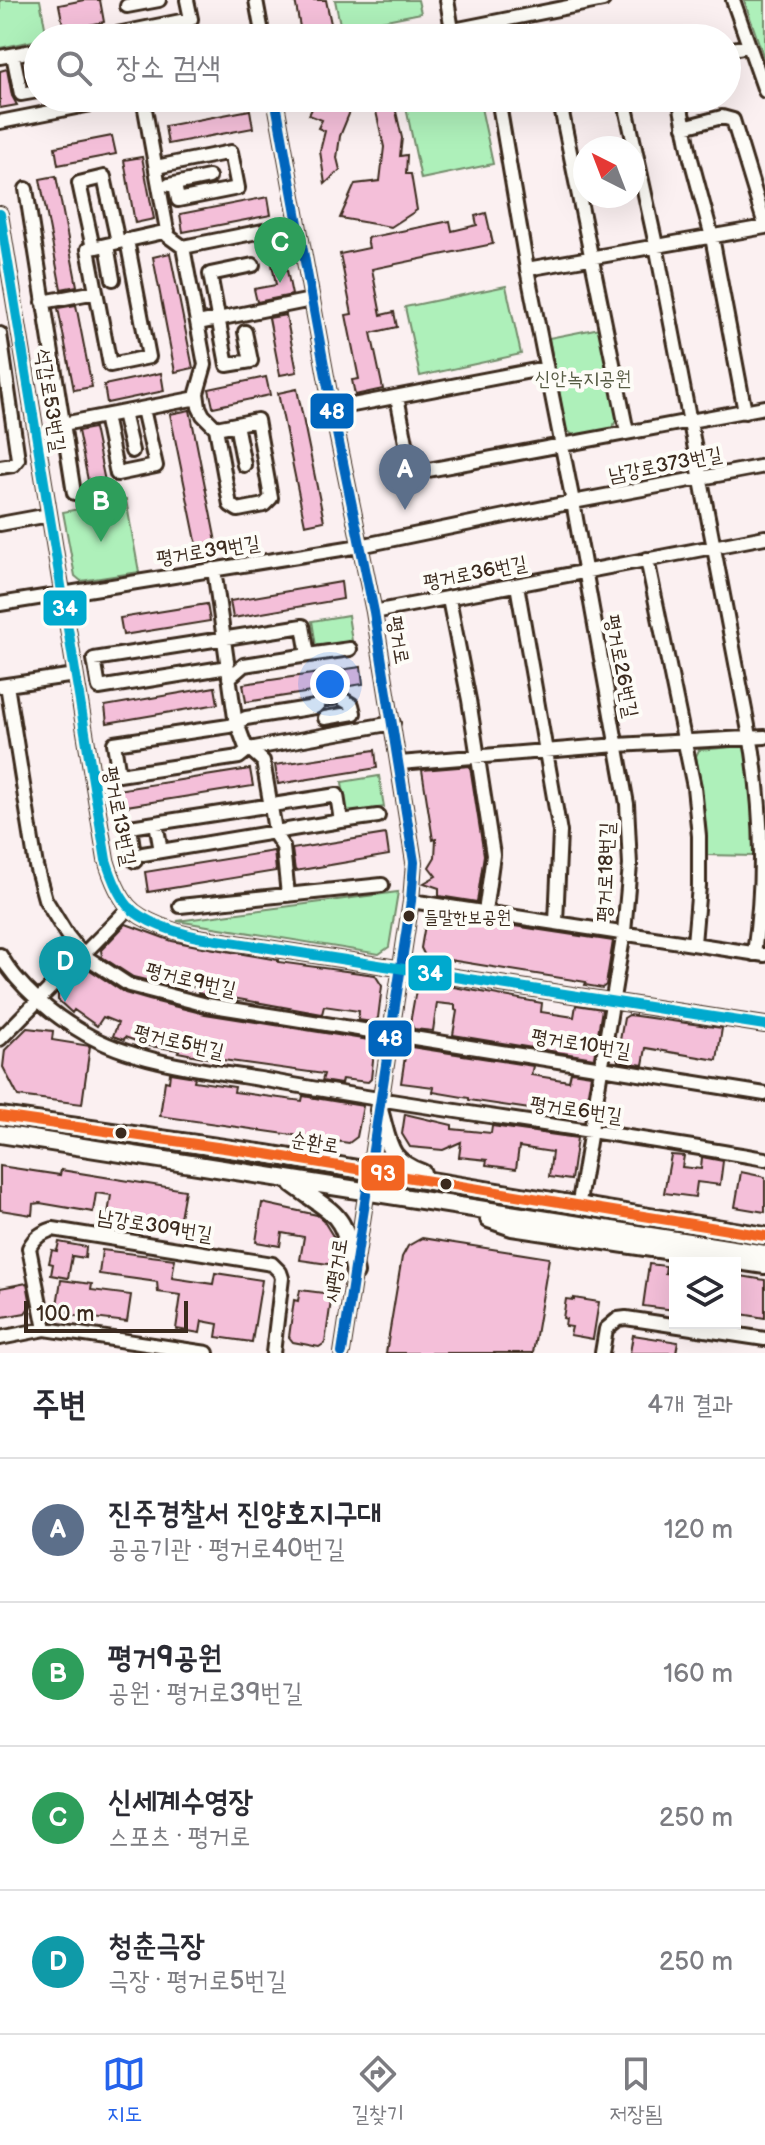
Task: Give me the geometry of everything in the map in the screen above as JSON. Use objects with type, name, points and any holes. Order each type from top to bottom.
[{"type":"main road","points":[[380,1106],[388,1146],[395,1158],[404,1166],[451,1185],[508,1186],[765,1225]]},
{"type":"main road","name":"순환로","points":[[2,1112],[765,1236]]},
{"type":"main road","points":[[4,1137],[765,1254]]},
{"type":"main road","points":[[289,1181],[341,1221],[355,1273]]},
{"type":"main road","points":[[449,1206],[512,1227],[765,1265]]},
{"type":"street","points":[[131,24],[127,3],[159,0]]},
{"type":"street","points":[[166,24],[191,19],[187,0]]},
{"type":"street","points":[[256,0],[260,24]]},
{"type":"street","points":[[447,0],[451,24]]},
{"type":"street","points":[[483,24],[574,2],[603,0]]},
{"type":"street","points":[[733,0],[741,24]]},
{"type":"street","points":[[741,25],[765,91]]},
{"type":"street","points":[[741,47],[748,46]]},
{"type":"street","points":[[7,56],[21,94],[24,93]]},
{"type":"street","points":[[0,122],[51,112]]},
{"type":"street","points":[[146,112],[168,236],[183,247],[198,323],[205,365],[197,398],[203,415],[216,428],[230,505],[238,510],[264,505],[271,498],[257,420],[216,428]]},
{"type":"street","name":"평거로","points":[[277,112],[332,409],[374,612],[414,862],[411,901],[366,1193]]},
{"type":"street","name":"평거로26번길","points":[[400,763],[617,745],[500,112]]},
{"type":"street","points":[[562,112],[627,432]]},
{"type":"street","points":[[580,1196],[624,932],[760,954],[761,808],[751,738],[656,245],[627,112]]},
{"type":"street","points":[[681,112],[712,237],[745,412]]},
{"type":"street","points":[[527,269],[765,226],[733,120],[722,117],[684,127]]},
{"type":"street","points":[[156,167],[231,152],[238,188],[178,200],[175,184]]},
{"type":"street","points":[[93,248],[79,183],[104,177],[117,243],[149,357],[110,365],[88,249],[93,248],[117,243],[168,231]]},
{"type":"street","points":[[160,187],[209,177]]},
{"type":"street","points":[[26,189],[74,493]]},
{"type":"street","name":"석갑로53번길","points":[[0,214],[4,260],[62,594]]},
{"type":"street","points":[[183,247],[278,228]]},
{"type":"street","points":[[113,279],[117,243]]},
{"type":"street","points":[[245,332],[251,361],[227,365],[210,274],[253,265]]},
{"type":"street","points":[[43,302],[96,292]]},
{"type":"street","points":[[198,323],[311,300]]},
{"type":"street","points":[[0,334],[4,386],[18,459],[13,465],[0,467]]},
{"type":"street","points":[[332,409],[546,368]]},
{"type":"street","points":[[397,397],[412,473],[765,407]]},
{"type":"street","points":[[63,424],[197,398]]},
{"type":"street","points":[[105,416],[117,474],[156,466],[143,409]]},
{"type":"street","points":[[123,413],[132,451]]},
{"type":"street","points":[[236,424],[244,465]]},
{"type":"street","name":"남강로373번길","points":[[360,546],[765,466]]},
{"type":"street","points":[[0,524],[49,515]]},
{"type":"street","name":"평거로36번길","points":[[374,612],[765,537]]},
{"type":"street","name":"평거로39번길","points":[[0,604],[360,546]]},
{"type":"street","points":[[647,559],[694,787],[699,836],[694,943]]},
{"type":"street","points":[[214,569],[236,722],[245,745],[263,761],[275,832],[283,847],[288,895]]},
{"type":"street","points":[[517,585],[560,832],[556,922]]},
{"type":"street","name":"평거로13번길","points":[[62,594],[106,860],[113,881],[129,908]]},
{"type":"street","points":[[449,599],[493,855],[485,912]]},
{"type":"street","points":[[308,655],[303,626],[94,659],[99,688],[228,673],[244,665],[350,649]]},
{"type":"street","points":[[4,686],[75,675]]},
{"type":"street","name":"평거로9번길","points":[[4,686],[36,866],[45,899],[83,955],[129,985],[157,993],[207,1005],[391,1034]]},
{"type":"street","points":[[325,718],[354,713],[352,705],[339,697],[331,698],[322,700],[315,707],[246,718],[229,726],[114,743],[119,775],[239,757],[249,749],[393,723]]},
{"type":"street","points":[[617,745],[765,737]]},
{"type":"street","name":"평거로18번길","points":[[411,901],[624,932],[630,865],[627,804],[617,745]]},
{"type":"street","points":[[341,821],[337,795],[130,827],[139,858],[161,851],[378,816]]},
{"type":"street","points":[[156,823],[161,851]]},
{"type":"street","points":[[180,906],[382,885]]},
{"type":"street","points":[[0,1039],[129,908],[172,931],[185,934],[765,1025]]},
{"type":"street","name":"평거로5번길","points":[[0,955],[8,968],[39,1000],[84,1034],[116,1047],[165,1062],[380,1106]]},
{"type":"street","name":"평거로10번길","points":[[391,1034],[765,1094]]},
{"type":"street","name":"평거로6번길","points":[[380,1106],[591,1131],[765,1159]]},
{"type":"street","name":"새평거로","points":[[342,1353],[366,1193]]},
{"type":"street","name":"남강로309번길","points":[[45,1329],[29,1248],[42,1232],[53,1229],[272,1264],[282,1278],[273,1353]]},
{"type":"street","points":[[602,1353],[606,1329],[618,1319],[626,1318],[765,1339]]},
{"type":"street","points":[[0,1338],[45,1329],[207,1353]]},
{"type":"green space","points":[[0,0],[40,0],[44,24],[24,24],[24,43],[0,48]]},
{"type":"green space","points":[[335,0],[418,0],[421,13],[366,24],[340,24]]},
{"type":"green space","points":[[744,0],[765,0],[765,61]]},
{"type":"green space","points":[[407,112],[482,112],[493,164],[421,179]]},
{"type":"green space","points":[[506,286],[521,354],[420,376],[405,307]]},
{"type":"green space","name":"신안녹지공원","points":[[600,328],[617,419],[612,428],[574,436],[566,429],[549,338]]},
{"type":"green space","points":[[126,500],[139,572],[81,581],[75,576],[63,512]]},
{"type":"green space","points":[[348,615],[352,641],[316,646],[312,621]]},
{"type":"green space","points":[[743,746],[748,752],[755,856],[705,855],[704,809],[696,756],[699,750]]},
{"type":"green space","points":[[379,776],[384,807],[346,813],[342,782]]},
{"type":"green space","points":[[398,892],[389,947],[379,954],[177,921]]},
{"type":"building","points":[[100,0],[104,22],[63,24],[59,5]]},
{"type":"building","points":[[295,0],[326,0],[331,24],[299,24]]},
{"type":"building","points":[[7,69],[12,96],[17,105],[0,108],[0,71]]},
{"type":"building","points":[[250,112],[253,128],[168,144],[165,126]]},
{"type":"building","points":[[310,112],[350,112],[340,136],[337,158],[340,170],[325,184],[320,151],[325,131],[318,128],[322,120],[309,115]]},
{"type":"building","points":[[376,112],[396,112],[402,138],[400,156],[407,155],[406,174],[411,174],[417,210],[391,227],[340,218],[355,184],[380,181],[384,147]]},
{"type":"building","points":[[112,136],[116,154],[58,165],[55,147]]},
{"type":"building","points":[[142,157],[154,219],[135,223],[124,160]]},
{"type":"building","points":[[56,176],[77,286],[61,289],[40,179]]},
{"type":"building","points":[[268,197],[271,215],[183,232],[180,214]]},
{"type":"building","points":[[486,213],[493,244],[372,269],[381,315],[394,312],[397,327],[371,333],[383,389],[355,395],[352,380],[359,379],[346,315],[352,314],[340,254],[369,248],[367,238],[450,221],[452,231],[477,225],[475,216]]},
{"type":"building","points":[[283,251],[292,295],[257,302],[254,289],[276,285],[270,254]]},
{"type":"building","points":[[170,253],[193,368],[175,372],[153,257]]},
{"type":"building","points":[[76,305],[92,387],[74,390],[58,308]]},
{"type":"building","points":[[286,315],[297,372],[280,375],[269,318]]},
{"type":"building","points":[[161,373],[164,391],[107,403],[104,385]]},
{"type":"building","points":[[266,377],[270,395],[213,407],[209,389]]},
{"type":"building","points":[[297,389],[324,521],[305,525],[278,393]]},
{"type":"building","points":[[190,410],[216,542],[197,546],[170,414]]},
{"type":"building","points":[[94,428],[109,501],[93,505],[78,431]]},
{"type":"building","points":[[341,582],[343,599],[233,618],[230,601]]},
{"type":"building","points":[[207,604],[210,621],[123,635],[120,618]]},
{"type":"building","points":[[361,667],[363,684],[246,702],[243,684]]},
{"type":"building","points":[[215,687],[218,704],[107,723],[105,706]]},
{"type":"building","points":[[375,750],[377,768],[278,784],[275,765]]},
{"type":"building","points":[[470,766],[484,855],[477,902],[439,896],[439,888],[424,883],[436,876],[429,867],[435,857],[436,839],[433,840],[422,770]]},
{"type":"building","points":[[250,769],[253,786],[120,807],[117,790]]},
{"type":"building","points":[[386,834],[389,855],[295,871],[292,849]]},
{"type":"building","points":[[274,851],[276,871],[148,892],[145,872]]},
{"type":"building","points":[[427,913],[613,941],[606,985],[602,988],[585,985],[586,982],[425,956],[421,948]]},
{"type":"building","points":[[126,924],[172,941],[278,962],[375,975],[382,986],[378,1018],[373,1022],[358,1020],[359,1011],[324,1006],[322,1014],[209,996],[198,993],[199,988],[181,985],[180,988],[133,977],[102,957],[101,950]]},
{"type":"building","points":[[84,966],[125,993],[149,1000],[205,1014],[375,1041],[371,1079],[368,1082],[342,1079],[341,1084],[322,1081],[324,1074],[208,1058],[113,1036],[118,1023],[103,1017],[97,1026],[74,1010],[72,1013],[58,1000],[58,993]]},
{"type":"building","points":[[426,982],[542,1003],[541,1012],[574,1017],[576,1005],[602,1009],[594,1058],[453,1035],[455,1005],[437,1003],[433,1031],[414,1029],[410,1023],[416,990]]},
{"type":"building","points":[[629,1015],[722,1028],[717,1060],[646,1048],[643,1065],[618,1061],[624,1018]]},
{"type":"building","points":[[27,1028],[53,1031],[52,1040],[90,1046],[82,1104],[18,1096],[3,1067],[5,1050]]},
{"type":"building","points":[[411,1047],[533,1066],[531,1075],[569,1081],[571,1072],[591,1075],[584,1117],[469,1100],[433,1092],[434,1087],[401,1083],[406,1050]]},
{"type":"building","points":[[170,1073],[195,1077],[194,1081],[235,1087],[234,1092],[302,1101],[303,1096],[363,1106],[357,1137],[349,1143],[160,1116],[165,1081],[169,1082]]},
{"type":"building","points":[[405,1114],[452,1125],[452,1129],[491,1133],[492,1126],[577,1138],[571,1180],[549,1177],[552,1152],[519,1147],[516,1169],[486,1165],[487,1160],[459,1157],[461,1142],[443,1150],[410,1147],[402,1134]]},
{"type":"building","points":[[671,1155],[684,1156],[682,1167],[701,1169],[702,1157],[723,1161],[720,1185],[697,1182],[695,1197],[664,1193]]},
{"type":"building","points":[[0,1166],[60,1175],[61,1170],[185,1190],[179,1223],[108,1214],[111,1195],[96,1193],[93,1212],[40,1203],[33,1204],[32,1215],[0,1210]]},
{"type":"building","points":[[741,1172],[765,1177],[765,1212],[735,1207]]},
{"type":"building","points":[[262,1203],[317,1215],[323,1220],[336,1241],[335,1265],[300,1260],[304,1237],[282,1233],[280,1246],[256,1242]]},
{"type":"building","points":[[422,1238],[549,1258],[533,1353],[386,1353],[402,1257],[408,1246]]},
{"type":"building","points":[[59,1242],[86,1247],[85,1258],[72,1256],[68,1278],[51,1275],[53,1264],[49,1263],[52,1250],[57,1251]]},
{"type":"building","points":[[102,1250],[175,1259],[172,1278],[213,1284],[215,1273],[262,1280],[252,1342],[216,1337],[218,1324],[202,1321],[200,1333],[176,1329],[181,1295],[158,1292],[157,1282],[99,1274]]},
{"type":"building","points":[[649,1264],[666,1266],[665,1273],[669,1273],[669,1309],[643,1306]]},
{"type":"building","points":[[741,1276],[765,1280],[765,1318],[741,1314]]},
{"type":"building","points":[[61,1280],[92,1284],[91,1290],[131,1295],[127,1322],[67,1315],[69,1307],[57,1305]]},
{"type":"building","points":[[27,1283],[31,1305],[25,1313],[3,1317],[0,1314],[0,1288]]},
{"type":"building","points":[[300,1290],[332,1294],[325,1343],[319,1347],[293,1342],[289,1337],[294,1300],[298,1301]]},
{"type":"building","points":[[566,1299],[599,1302],[593,1339],[570,1335],[572,1327],[565,1326]]},
{"type":"building","points":[[633,1335],[678,1342],[676,1353],[630,1353]]},
{"type":"transit line","name":"48","points":[[278,112],[332,409],[374,612],[414,862],[411,901],[342,1353]]},
{"type":"transit line","name":"34","points":[[0,214],[106,860],[128,906],[151,922],[198,937],[765,1025]]},
{"type":"transit line","name":"93","points":[[0,1116],[266,1154],[765,1236]]},
{"type":"place","name":"신세계수영장","points":[[280,283]]},
{"type":"place","name":"진주경찰서 진양호지구대","points":[[405,510]]},
{"type":"place","name":"평거9공원","points":[[101,542]]},
{"type":"place","name":"들말한보공원","points":[[409,916]]},
{"type":"place","name":"청춘극장","points":[[65,1002]]}]
